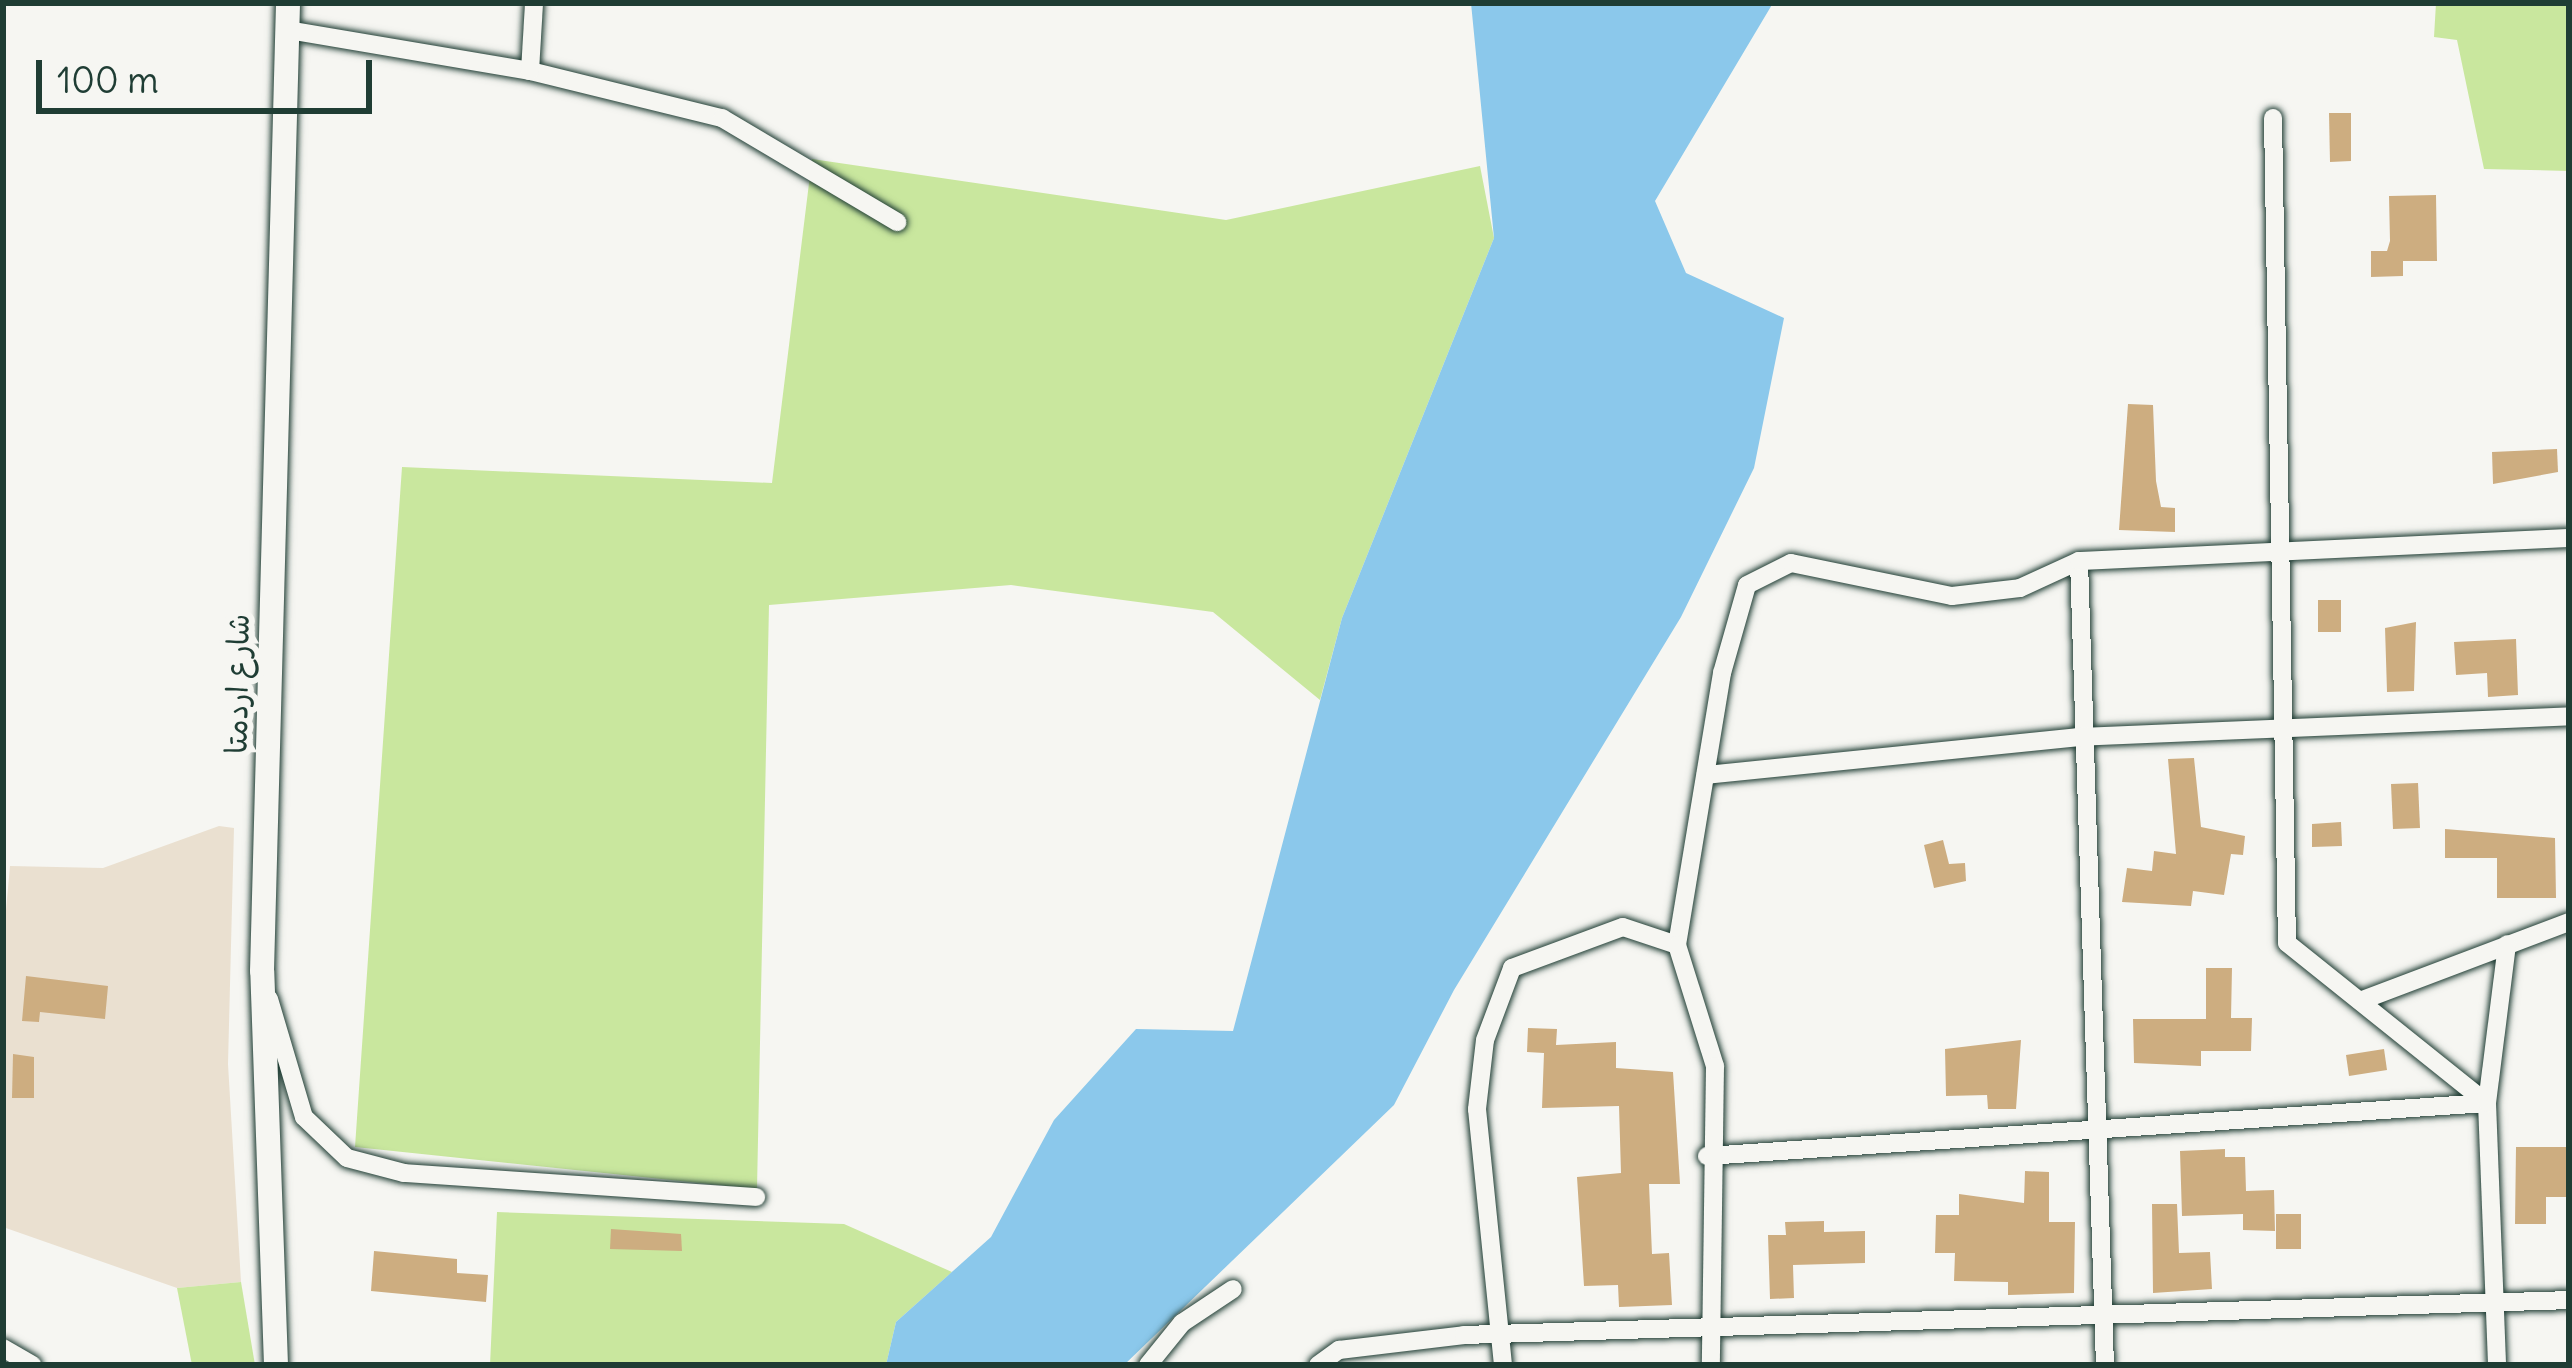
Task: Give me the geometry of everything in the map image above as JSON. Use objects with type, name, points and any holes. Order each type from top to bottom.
[{"type":"main road","name":"شارع اردمتا","points":[[276,1365],[262,971],[288,3]]},
{"type":"street","points":[[530,71],[534,3]]},
{"type":"street","points":[[288,30],[530,71],[746,127],[897,222]]},
{"type":"street","points":[[2273,118],[2276,552],[2288,943],[2487,1103]]},
{"type":"street","points":[[1712,1365],[1707,1156],[1715,1066],[1677,945],[1706,775],[1747,585],[1791,562],[1952,596],[2020,588],[2079,561],[2569,538]]},
{"type":"street","points":[[2079,561],[2078,737],[2099,1128],[2105,1365]]},
{"type":"street","points":[[1706,775],[2078,737],[2569,716]]},
{"type":"street","points":[[2360,1000],[2569,922]]},
{"type":"street","points":[[1503,1365],[1478,1108],[1485,1040],[1512,968],[1623,927],[1677,945]]},
{"type":"street","points":[[2497,1365],[2487,1103],[2507,944]]},
{"type":"street","points":[[262,971],[304,1118],[347,1158],[404,1173],[756,1197]]},
{"type":"street","points":[[1707,1156],[2487,1103]]},
{"type":"street","points":[[1148,1365],[1182,1323],[1232,1289]]},
{"type":"street","points":[[1318,1365],[1339,1350],[1501,1334],[2569,1300]]},
{"type":"street","points":[[3,1348],[32,1365]]},
{"type":"shaded area","points":[[219,826],[234,828],[228,1064],[241,1282],[177,1288],[3,1227],[3,943],[10,866],[103,868]]},
{"type":"green space","points":[[2436,3],[2569,3],[2569,171],[2484,169],[2457,40],[2434,37]]},
{"type":"green space","points":[[812,159],[1226,220],[1480,166],[1494,238],[1342,618],[1320,700],[1213,612],[1011,585],[769,605],[757,1189],[355,1147],[402,467],[772,483]]},
{"type":"green space","points":[[497,1212],[844,1224],[952,1272],[896,1322],[886,1365],[490,1365]]},
{"type":"green space","points":[[241,1282],[255,1365],[192,1365],[177,1288]]},
{"type":"water","points":[[1471,3],[1773,3],[1655,201],[1686,273],[1784,318],[1754,468],[1681,617],[1454,990],[1394,1105],[1124,1365],[886,1365],[896,1322],[991,1237],[1054,1120],[1136,1029],[1233,1031],[1342,618],[1494,238]]},
{"type":"building","points":[[2329,113],[2351,113],[2351,161],[2330,162]]},
{"type":"building","points":[[2436,195],[2437,261],[2403,261],[2403,276],[2371,277],[2371,251],[2387,251],[2390,241],[2389,196]]},
{"type":"building","points":[[2128,404],[2153,405],[2156,481],[2161,507],[2175,508],[2175,532],[2119,530]]},
{"type":"building","points":[[2557,449],[2558,472],[2493,484],[2492,452]]},
{"type":"building","points":[[2318,600],[2341,600],[2341,632],[2318,632]]},
{"type":"building","points":[[2416,622],[2414,691],[2387,692],[2385,628]]},
{"type":"building","points":[[2516,639],[2518,695],[2488,697],[2487,673],[2456,675],[2454,642]]},
{"type":"building","points":[[2194,758],[2201,827],[2245,836],[2243,855],[2231,854],[2224,895],[2193,891],[2191,906],[2122,902],[2127,868],[2152,871],[2154,851],[2176,854],[2168,759]]},
{"type":"building","points":[[2418,783],[2420,828],[2393,829],[2391,784]]},
{"type":"building","points":[[2341,822],[2342,846],[2312,847],[2312,824]]},
{"type":"building","points":[[2445,829],[2555,838],[2556,898],[2497,898],[2497,858],[2445,858]]},
{"type":"building","points":[[1943,840],[1949,864],[1965,863],[1966,881],[1934,888],[1924,845]]},
{"type":"building","points":[[2206,968],[2232,968],[2231,1018],[2252,1018],[2251,1051],[2201,1051],[2201,1066],[2134,1063],[2133,1019],[2206,1019]]},
{"type":"building","points":[[26,976],[108,986],[105,1019],[40,1012],[39,1022],[22,1021]]},
{"type":"building","points":[[1528,1028],[1557,1029],[1556,1045],[1616,1042],[1616,1068],[1673,1072],[1680,1184],[1649,1184],[1652,1254],[1669,1253],[1672,1305],[1619,1307],[1618,1285],[1584,1286],[1577,1177],[1621,1173],[1619,1106],[1542,1108],[1544,1053],[1527,1052]]},
{"type":"building","points":[[2021,1040],[2016,1109],[1988,1109],[1987,1095],[1946,1096],[1945,1049]]},
{"type":"building","points":[[2384,1049],[2387,1070],[2349,1076],[2346,1055]]},
{"type":"building","points":[[13,1054],[34,1057],[34,1098],[12,1098]]},
{"type":"building","points":[[2516,1147],[2569,1147],[2569,1197],[2546,1197],[2546,1224],[2515,1224]]},
{"type":"building","points":[[2225,1149],[2225,1157],[2245,1157],[2246,1191],[2274,1190],[2275,1231],[2243,1230],[2243,1214],[2182,1216],[2180,1151]]},
{"type":"building","points":[[2025,1171],[2049,1172],[2049,1222],[2075,1222],[2074,1293],[2008,1295],[2008,1282],[1954,1281],[1955,1253],[1935,1253],[1936,1215],[1959,1215],[1959,1194],[2024,1203]]},
{"type":"building","points":[[2152,1204],[2177,1204],[2179,1253],[2210,1252],[2212,1289],[2153,1293]]},
{"type":"building","points":[[2276,1214],[2301,1214],[2301,1249],[2276,1249]]},
{"type":"building","points":[[1824,1221],[1824,1232],[1865,1231],[1865,1263],[1793,1265],[1794,1298],[1770,1299],[1768,1235],[1786,1235],[1785,1222]]},
{"type":"building","points":[[611,1229],[681,1234],[682,1251],[610,1249]]},
{"type":"building","points":[[374,1251],[457,1259],[457,1273],[488,1275],[486,1302],[371,1291]]}]
